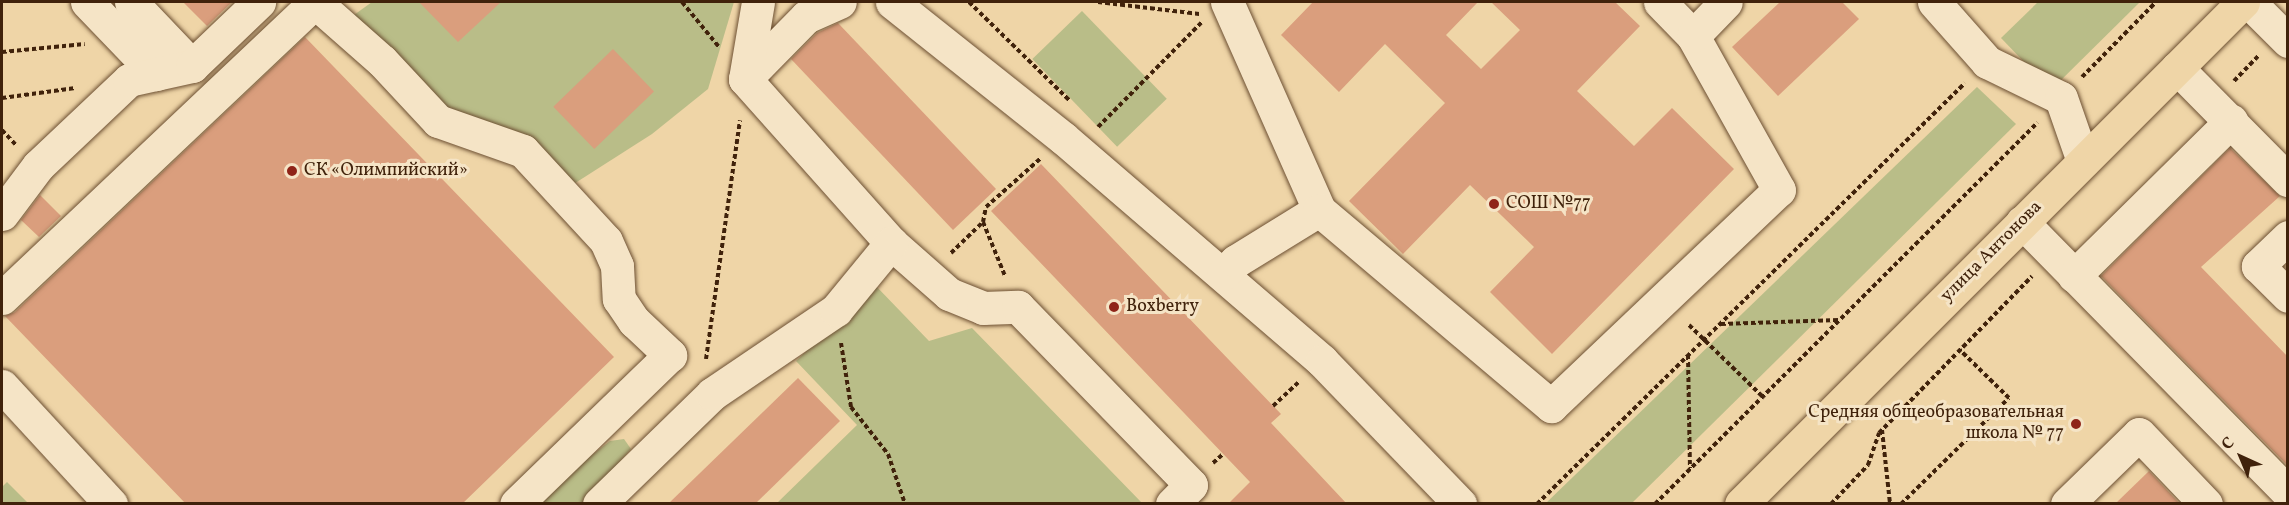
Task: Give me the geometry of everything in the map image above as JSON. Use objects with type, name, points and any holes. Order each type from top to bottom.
[{"type":"main road","name":"улица Антонова","points":[[1741,504],[2243,2]]},
{"type":"lane","points":[[87,2],[156,74]]},
{"type":"lane","points":[[130,2],[192,66]]},
{"type":"lane","points":[[2,214],[38,166],[129,80],[192,66],[259,2]]},
{"type":"lane","points":[[2,298],[315,2],[382,61],[438,121],[523,151],[606,241],[616,266],[619,299],[634,321],[670,355],[516,504]]},
{"type":"lane","points":[[745,79],[758,2]]},
{"type":"lane","points":[[745,79],[806,17],[840,2]]},
{"type":"lane","points":[[892,2],[1062,138],[1322,361],[1460,504]]},
{"type":"lane","points":[[1227,2],[1319,210],[1551,406],[1779,190],[1693,36],[1660,2]]},
{"type":"lane","points":[[1693,36],[1726,2]]},
{"type":"lane","points":[[1934,2],[1987,62],[2061,98],[2084,161]]},
{"type":"lane","points":[[2249,2],[2288,41]]},
{"type":"lane","points":[[2177,68],[2288,180]]},
{"type":"lane","points":[[745,79],[891,243],[949,294],[983,308],[1018,307],[1191,485],[1172,504]]},
{"type":"lane","points":[[2074,276],[2231,121]]},
{"type":"lane","points":[[1223,274],[1236,261],[1319,210]]},
{"type":"lane","points":[[2022,222],[2288,493]]},
{"type":"lane","points":[[2288,237],[2258,266],[2288,296]]},
{"type":"lane","points":[[599,504],[712,394],[836,310],[891,243]]},
{"type":"lane","points":[[2,386],[111,504]]},
{"type":"lane","points":[[2067,504],[2139,434],[2206,504]]},
{"type":"path","points":[[682,2],[745,79],[706,362]]},
{"type":"path","points":[[969,2],[1072,102]]},
{"type":"path","points":[[1018,307],[983,222],[986,207],[1062,138],[1098,128],[1209,15],[1098,2]]},
{"type":"path","points":[[1655,504],[1764,398],[2157,2]]},
{"type":"path","points":[[1537,504],[1987,62]]},
{"type":"path","points":[[2,98],[82,86]]},
{"type":"path","points":[[1089,119],[1098,128]]},
{"type":"path","points":[[928,274],[983,222]]},
{"type":"path","points":[[836,310],[851,407],[888,454],[905,504]]},
{"type":"path","points":[[1720,324],[1840,320]]},
{"type":"path","points":[[1689,325],[1764,398]]},
{"type":"path","points":[[1901,504],[2009,398],[1960,350]]},
{"type":"path","points":[[1688,355],[1690,468]]},
{"type":"path","points":[[1882,430],[1890,504]]},
{"type":"green space","points":[[372,2],[734,2],[708,89],[652,134],[569,187],[441,114],[347,20]]},
{"type":"green space","points":[[2038,2],[2140,2],[2051,90],[2001,38]]},
{"type":"green space","points":[[1082,11],[1167,99],[1117,147],[1032,59]]},
{"type":"green space","points":[[1977,87],[2016,124],[1632,503],[1546,503]]},
{"type":"green space","points":[[875,285],[929,341],[972,328],[1142,503],[776,504],[857,425],[796,361]]},
{"type":"green space","points":[[624,439],[631,449],[583,503],[538,504],[571,471],[610,441]]},
{"type":"green space","points":[[7,482],[28,503],[2,503],[2,487]]},
{"type":"building","points":[[183,2],[232,2],[207,26]]},
{"type":"building","points":[[419,2],[501,2],[458,42]]},
{"type":"building","points":[[1313,2],[1478,2],[1446,35],[1481,69],[1520,30],[1491,2],[1615,2],[1640,26],[1577,91],[1634,146],[1672,108],[1734,169],[1552,354],[1490,292],[1534,247],[1470,185],[1403,254],[1349,201],[1445,103],[1385,44],[1339,92],[1281,35]]},
{"type":"building","points":[[1780,2],[1842,2],[1859,19],[1778,96],[1732,47]]},
{"type":"building","points":[[838,23],[996,189],[953,230],[791,59],[817,33]]},
{"type":"building","name":"СК «Олимпийский»","points":[[305,37],[614,357],[462,504],[186,504],[5,316],[15,312]]},
{"type":"building","points":[[613,49],[654,91],[594,149],[553,107]]},
{"type":"building","points":[[2230,148],[2280,196],[2201,267],[2288,357],[2288,466],[2101,276]]},
{"type":"building","points":[[1041,164],[1281,414],[1271,423],[1347,504],[1228,504],[1250,482],[991,211]]},
{"type":"building","points":[[40,195],[61,216],[39,237],[21,220]]},
{"type":"building","points":[[798,378],[840,421],[755,504],[668,504]]},
{"type":"building","points":[[2149,471],[2180,504],[2115,504]]},
{"type":"place","name":"СК «Олимпийский»","points":[[292,171]]},
{"type":"place","name":"СОШ №77","points":[[1494,204]]},
{"type":"place","name":"Boxberry","points":[[1114,307]]},
{"type":"place","name":"Средняя общеобразовательная школа № 77","points":[[2076,424]]}]
